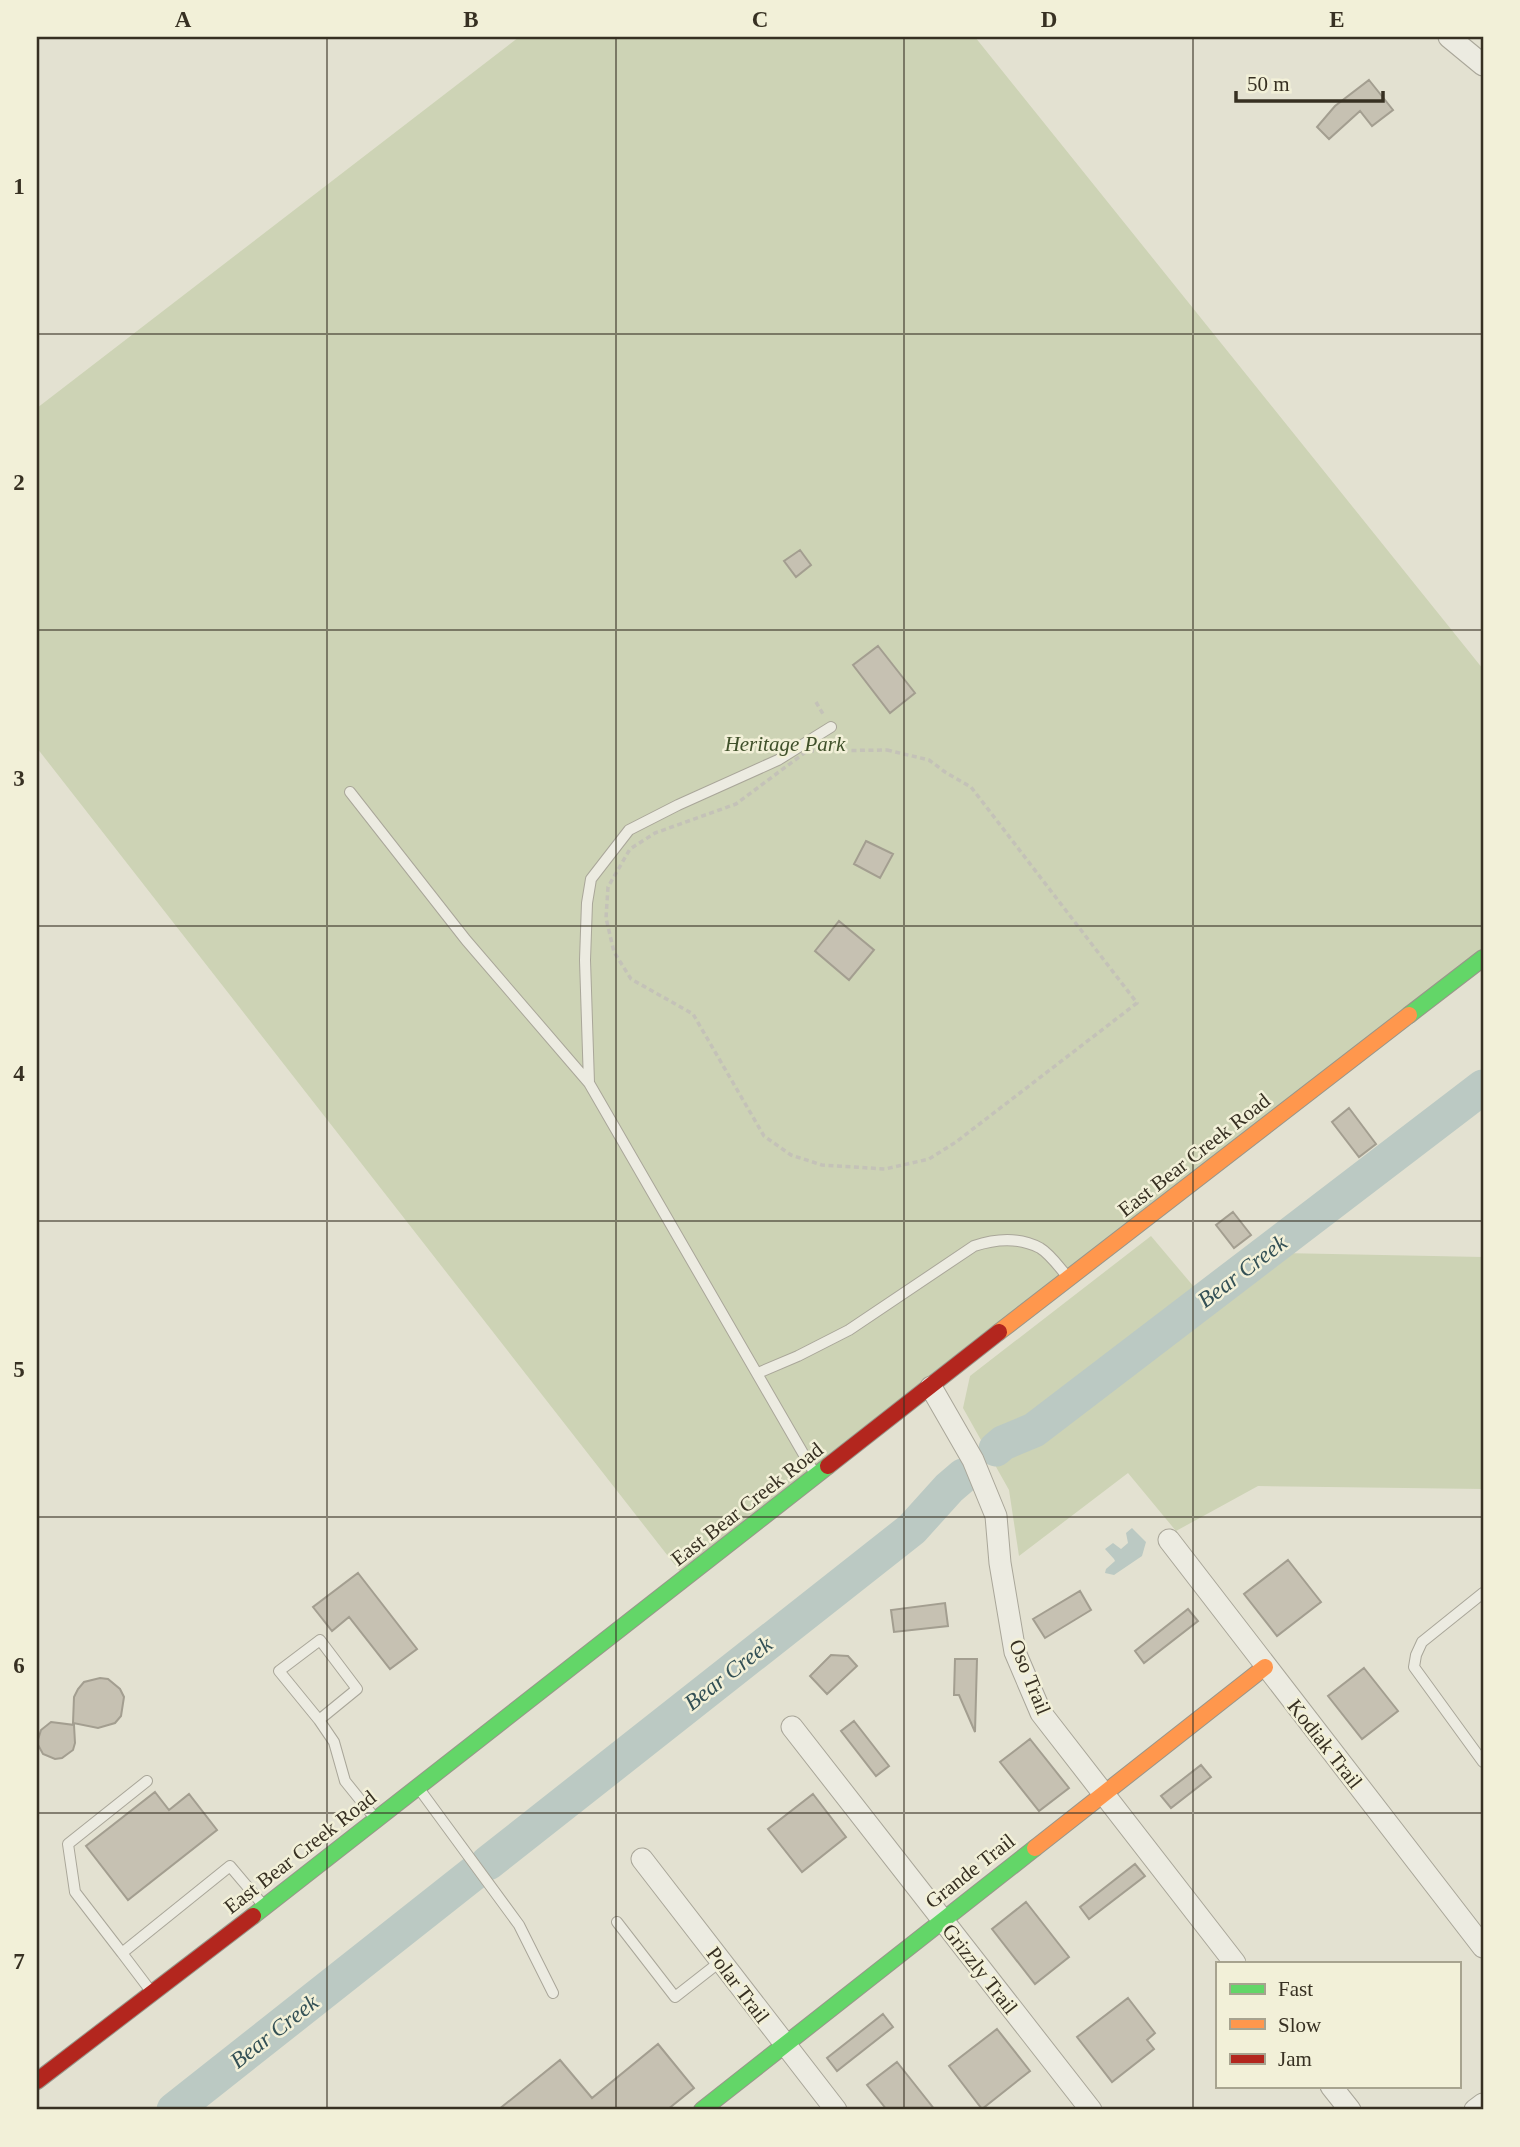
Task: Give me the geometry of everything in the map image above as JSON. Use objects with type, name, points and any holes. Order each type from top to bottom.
[{"type":"main road","name":"East Bear Creek Road","points":[[37,2081],[1483,958]]},
{"type":"main road","name":"Grande Trail","points":[[702,2110],[1265,1667]]},
{"type":"street","points":[[1449,37],[1483,65]]},
{"type":"street","name":"Oso Trail","points":[[930,1387],[973,1460],[996,1516],[1000,1563],[1015,1652],[1041,1713],[1234,1962]]},
{"type":"street","name":"Kodiak Trail","points":[[1169,1540],[1483,1947]]},
{"type":"street","name":"Grizzly Trail","points":[[792,1727],[1091,2110]]},
{"type":"street","name":"Polar Trail","points":[[642,1858],[835,2110]]},
{"type":"street","points":[[1333,2088],[1350,2110]]},
{"type":"street","points":[[1475,2110],[1483,2104]]},
{"type":"lane","points":[[589,1083],[585,960],[587,903],[591,879],[629,830],[778,760],[831,726]]},
{"type":"lane","points":[[350,792],[466,940],[589,1083],[816,1477]]},
{"type":"lane","points":[[758,1373],[799,1356],[849,1330],[974,1246],[991,1241],[1028,1243],[1042,1249],[1069,1278]]},
{"type":"lane","points":[[1483,1593],[1422,1643],[1414,1667],[1483,1762]]},
{"type":"lane","points":[[319,1720],[357,1689],[320,1640],[279,1671],[334,1742],[345,1781],[376,1820]]},
{"type":"lane","points":[[147,1782],[68,1844],[75,1892],[152,1992]]},
{"type":"lane","points":[[418,1787],[519,1925],[553,1993]]},
{"type":"lane","points":[[122,1953],[230,1866],[264,1907]]},
{"type":"lane","points":[[617,1922],[675,1997],[721,1961]]},
{"type":"path","points":[[887,750],[929,760],[971,787],[1137,1003],[956,1142],[929,1159],[885,1169],[822,1165],[791,1156],[764,1136],[693,1014],[631,979],[614,953],[606,918],[608,887],[630,849],[655,833],[736,804],[807,751],[887,750]]},
{"type":"green space","name":"Heritage Park","points":[[519,37],[975,37],[1483,669],[1483,967],[689,1583],[37,748],[37,408]]},
{"type":"green space","points":[[1151,1236],[1205,1300],[1281,1253],[1483,1257],[1483,1489],[1258,1486],[1176,1531],[1128,1473],[1019,1556],[1009,1490],[963,1408],[970,1376]]},
{"type":"shaded area","points":[[1132,1528],[1146,1542],[1142,1556],[1114,1575],[1105,1573],[1115,1561],[1105,1549],[1113,1543],[1121,1549],[1128,1543],[1126,1533]]},
{"type":"building","points":[[1369,80],[1393,110],[1372,126],[1360,111],[1329,139],[1317,127],[1335,106]]},
{"type":"building","points":[[800,550],[811,565],[796,577],[784,561]]},
{"type":"building","points":[[878,646],[915,693],[890,713],[853,665]]},
{"type":"building","points":[[866,841],[893,854],[880,878],[854,864]]},
{"type":"building","points":[[839,921],[874,950],[849,980],[815,951]]},
{"type":"building","points":[[1349,1108],[1376,1144],[1359,1157],[1332,1122]]},
{"type":"building","points":[[1233,1212],[1251,1235],[1234,1248],[1216,1225]]},
{"type":"building","points":[[1288,1560],[1321,1602],[1277,1636],[1244,1594]]},
{"type":"building","points":[[358,1573],[417,1649],[390,1669],[349,1617],[332,1631],[313,1607]]},
{"type":"building","points":[[1080,1591],[1091,1610],[1045,1638],[1033,1619]]},
{"type":"building","points":[[945,1603],[948,1626],[894,1632],[891,1610]]},
{"type":"building","points":[[1188,1609],[1198,1621],[1144,1663],[1135,1651]]},
{"type":"building","points":[[831,1655],[848,1656],[857,1666],[827,1694],[810,1676]]},
{"type":"building","points":[[955,1659],[977,1659],[975,1732],[959,1695],[954,1695]]},
{"type":"building","points":[[1364,1668],[1398,1711],[1362,1739],[1328,1696]]},
{"type":"building","points":[[108,1679],[120,1689],[124,1697],[121,1716],[115,1723],[98,1728],[73,1723],[74,1697],[78,1689],[84,1682]]},
{"type":"building","points":[[854,1721],[889,1766],[876,1776],[841,1731]]},
{"type":"building","points":[[51,1722],[74,1725],[73,1750],[62,1758],[55,1759],[43,1754],[37,1743],[41,1730]]},
{"type":"building","points":[[1030,1739],[1069,1788],[1039,1811],[1000,1762]]},
{"type":"building","points":[[1201,1765],[1211,1777],[1171,1808],[1161,1796]]},
{"type":"building","points":[[155,1792],[169,1810],[189,1794],[217,1830],[128,1900],[86,1846]]},
{"type":"building","points":[[813,1794],[846,1837],[802,1872],[768,1829]]},
{"type":"building","points":[[1135,1864],[1145,1876],[1089,1919],[1080,1907]]},
{"type":"building","points":[[1026,1902],[1069,1957],[1035,1984],[992,1929]]},
{"type":"building","points":[[1128,1998],[1155,2033],[1147,2040],[1154,2049],[1112,2082],[1077,2037]]},
{"type":"building","points":[[883,2014],[893,2027],[837,2071],[827,2058]]},
{"type":"building","points":[[997,2029],[1030,2071],[982,2109],[949,2066]]},
{"type":"building","points":[[658,2044],[694,2088],[667,2110],[498,2110],[560,2060],[592,2098]]},
{"type":"building","points":[[897,2062],[935,2110],[887,2110],[867,2085]]},
{"type":"waterway","name":"Bear Creek","points":[[996,1449],[1003,1443],[1034,1430],[1483,1087]]},
{"type":"waterway","name":"Bear Creek","points":[[488,1863],[912,1529],[963,1476]]},
{"type":"waterway","name":"Bear Creek","points":[[174,2110],[474,1873]]},
{"type":"traffic: fast","points":[[1409,1015],[1483,958]]},
{"type":"traffic: fast","points":[[253,1916],[828,1466]]},
{"type":"traffic: fast","points":[[702,2110],[1035,1848]]},
{"type":"traffic: slow","points":[[999,1332],[1409,1015]]},
{"type":"traffic: slow","points":[[1035,1848],[1265,1667]]},
{"type":"traffic: jam","points":[[828,1466],[999,1332]]},
{"type":"traffic: jam","points":[[37,2081],[253,1916]]}]
